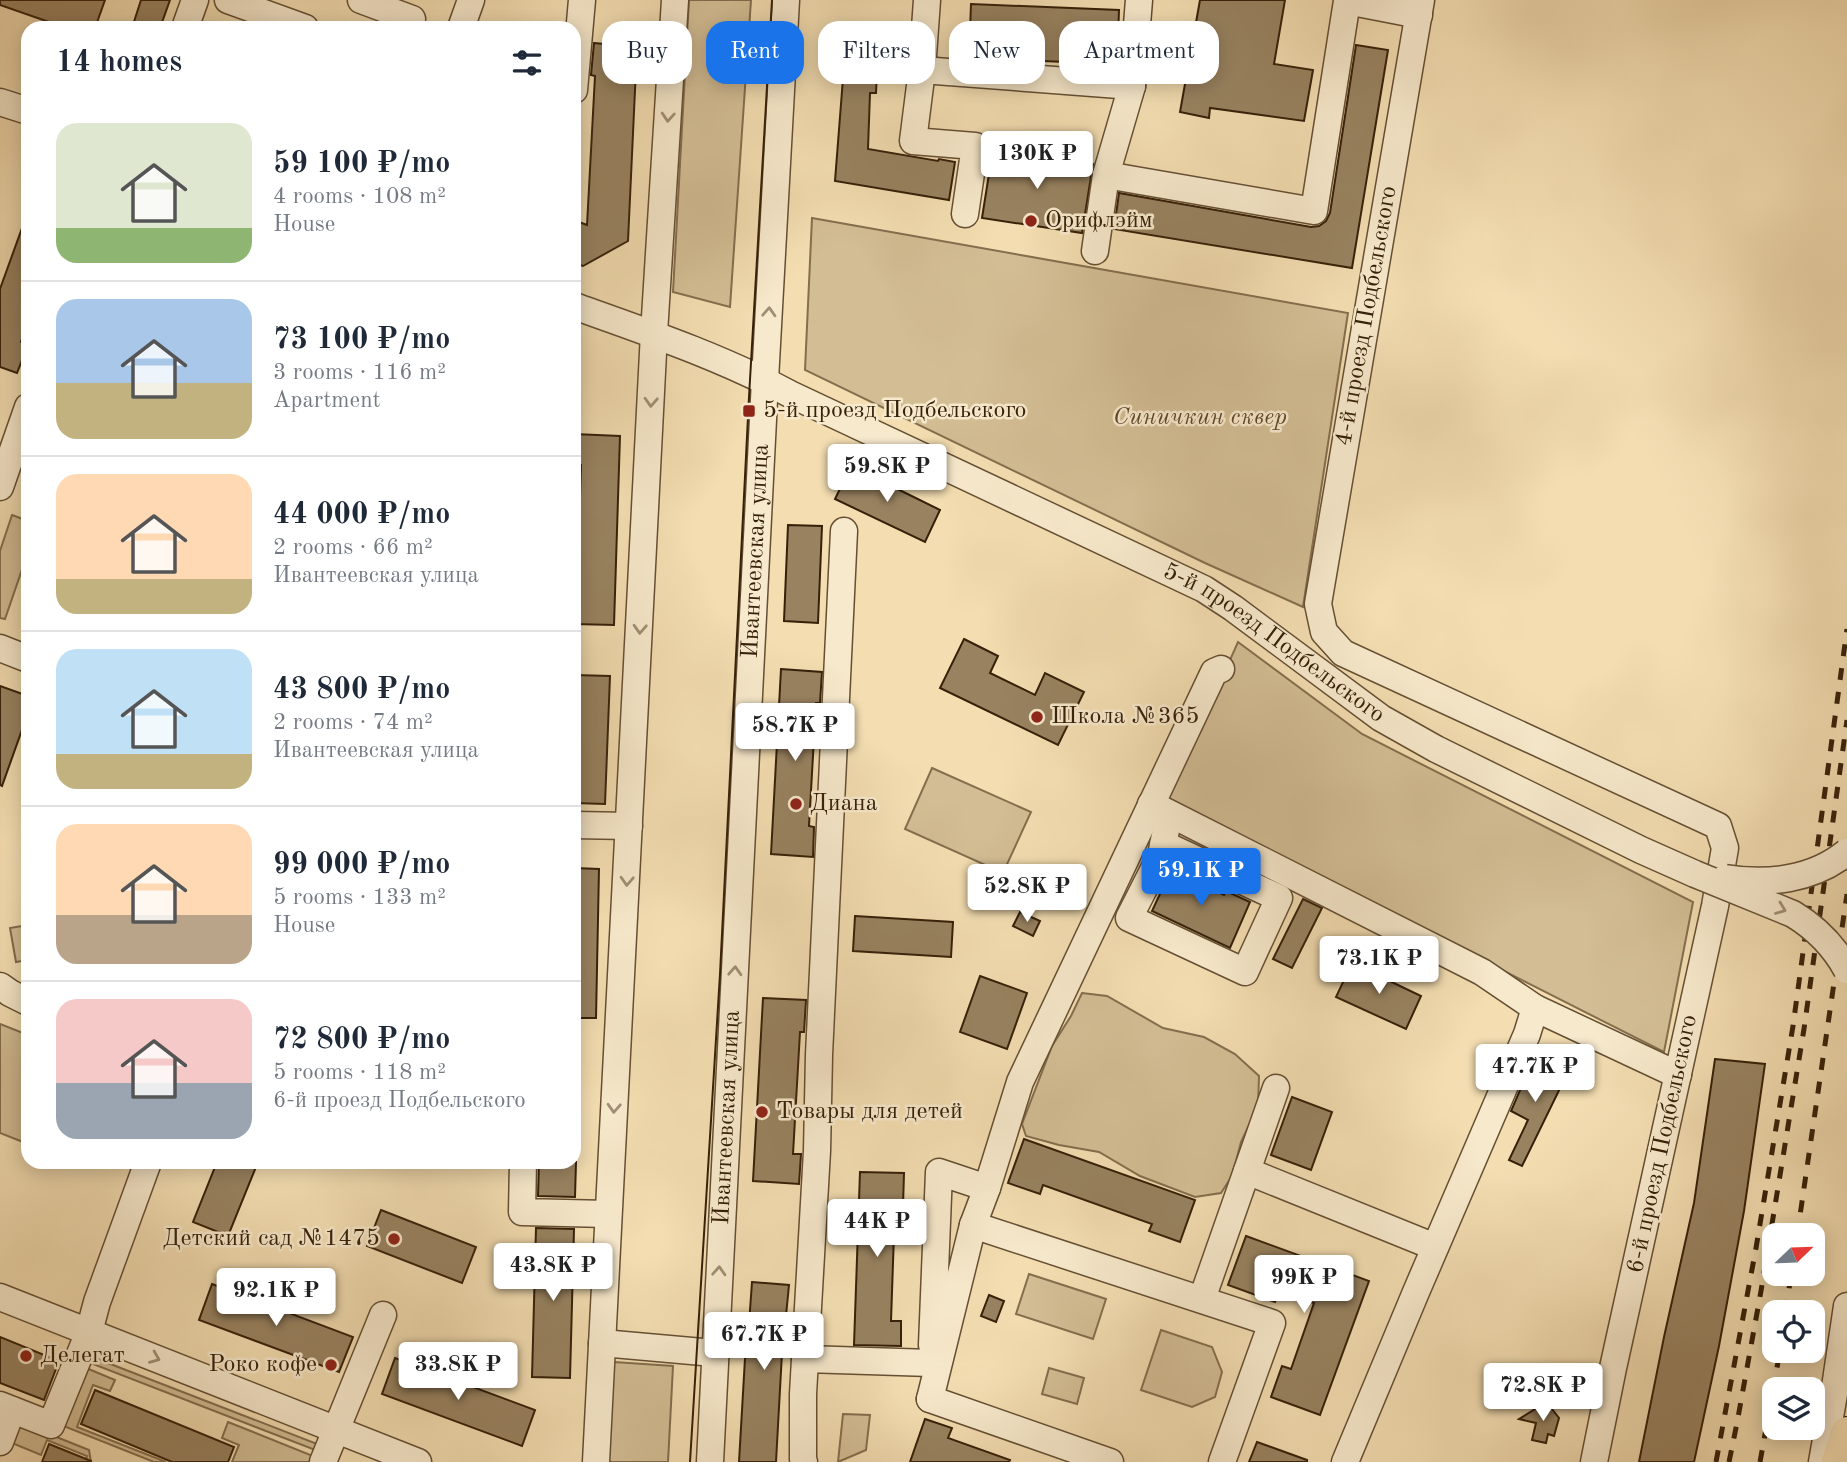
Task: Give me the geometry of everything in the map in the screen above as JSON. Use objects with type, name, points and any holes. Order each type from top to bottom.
[{"type":"main road","points":[[1838,1462],[1847,1433]]},
{"type":"street","points":[[188,21],[195,0]]},
{"type":"street","points":[[229,0],[286,21]]},
{"type":"street","points":[[361,0],[412,19],[411,21]]},
{"type":"street","points":[[464,21],[471,0]]},
{"type":"street","points":[[580,21],[582,0]]},
{"type":"street","points":[[596,1462],[654,334],[675,0]]},
{"type":"street","name":"Ивантеевская улица","points":[[710,1462],[786,0]]},
{"type":"street","points":[[926,21],[927,0]]},
{"type":"street","points":[[1095,251],[1106,175],[1132,86],[1139,0]]},
{"type":"street","points":[[1106,175],[1314,211],[1346,1],[1420,7]]},
{"type":"street","name":"4-й проезд Подбельского","points":[[1324,632],[1318,604],[1420,7]]},
{"type":"street","points":[[935,72],[1132,86]]},
{"type":"street","points":[[920,84],[913,141],[975,146],[965,214]]},
{"type":"street","points":[[0,102],[21,109]]},
{"type":"street","name":"5-й проезд Подбельского","points":[[581,308],[654,334],[765,380],[802,400],[1204,589],[1381,718],[1436,749],[1695,874]]},
{"type":"street","points":[[0,486],[21,450]]},
{"type":"street","points":[[804,1462],[803,1394],[817,1151],[819,1055],[844,531]]},
{"type":"street","name":"5-й проезд Подбельского","points":[[1324,632],[1343,653],[1718,826]]},
{"type":"street","points":[[0,648],[21,656]]},
{"type":"street","points":[[930,1399],[973,1225],[1020,1082],[1160,810],[1214,672],[1221,669]]},
{"type":"street","points":[[1160,810],[1163,844],[1161,855],[1129,918],[1245,972],[1279,898],[1163,844]]},
{"type":"street","points":[[1160,810],[1482,972],[1535,1008],[1678,1075]]},
{"type":"street","points":[[581,825],[629,826]]},
{"type":"street","name":"6-й проезд Подбельского","points":[[1594,1462],[1715,906],[1725,848],[1718,826]]},
{"type":"street","points":[[1695,874],[1730,879],[1780,880],[1825,867],[1847,852]]},
{"type":"street","points":[[1695,874],[1805,921],[1830,945],[1847,970]]},
{"type":"street","points":[[0,986],[21,998]]},
{"type":"street","points":[[1345,1462],[1527,1034],[1535,1008]]},
{"type":"street","points":[[1202,1299],[1276,1088]]},
{"type":"street","points":[[0,1442],[6,1407],[51,1425],[89,1332],[97,1302],[145,1169]]},
{"type":"street","points":[[523,1169],[522,1212],[608,1214]]},
{"type":"street","points":[[1247,1171],[1435,1247]]},
{"type":"street","points":[[930,1399],[939,1172],[987,1188]]},
{"type":"street","points":[[973,1225],[1272,1323],[1222,1462]]},
{"type":"street","points":[[0,1297],[418,1462]]},
{"type":"street","points":[[1822,1462],[1847,1306]]},
{"type":"street","points":[[323,1462],[383,1315]]},
{"type":"street","points":[[602,1343],[714,1353]]},
{"type":"street","points":[[805,1359],[931,1363]]},
{"type":"street","points":[[930,1399],[1110,1462]]},
{"type":"green space","points":[[689,0],[751,0],[750,21],[706,21],[706,84],[745,84],[730,307],[673,292],[684,84],[692,84],[692,21],[688,21]]},
{"type":"green space","name":"Синичкин сквер","points":[[812,218],[1348,313],[1303,607],[1205,563],[805,370]]},
{"type":"green space","points":[[12,515],[21,518],[21,572],[5,619],[0,618],[0,551]]},
{"type":"green space","points":[[1238,642],[1362,734],[1693,902],[1664,1052],[1172,803],[1169,797],[1171,792]]},
{"type":"green space","points":[[932,768],[1031,812],[1003,873],[905,829]]},
{"type":"green space","points":[[21,926],[21,961],[16,962],[10,928]]},
{"type":"green space","points":[[1082,993],[1107,996],[1163,1028],[1204,1037],[1235,1054],[1259,1076],[1258,1106],[1241,1142],[1232,1176],[1221,1193],[1195,1197],[1140,1176],[1099,1152],[1026,1136],[1022,1124],[1052,1046]]},
{"type":"green space","points":[[0,1024],[21,1032],[21,1141],[0,1133]]},
{"type":"green space","points":[[1029,1274],[1106,1299],[1093,1339],[1016,1314]]},
{"type":"green space","points":[[1161,1330],[1212,1347],[1222,1372],[1215,1397],[1192,1407],[1141,1390]]},
{"type":"green space","points":[[82,1353],[325,1447],[323,1453],[80,1359]]},
{"type":"green space","points":[[614,1362],[673,1366],[668,1462],[608,1462]]},
{"type":"green space","points":[[79,1365],[115,1380],[110,1391],[93,1385],[77,1427],[166,1462],[154,1462],[56,1423]]},
{"type":"green space","points":[[1049,1368],[1084,1378],[1077,1404],[1042,1394]]},
{"type":"green space","points":[[843,1414],[870,1415],[866,1450],[838,1462]]},
{"type":"green space","points":[[14,1420],[89,1450],[91,1462],[85,1462],[87,1456],[47,1440],[41,1455],[7,1441]]},
{"type":"green space","points":[[228,1422],[318,1458],[317,1462],[232,1462],[239,1445],[222,1438]]},
{"type":"building","points":[[0,0],[105,0],[98,21],[46,21],[0,5]]},
{"type":"building","points":[[141,0],[170,0],[162,21],[134,21]]},
{"type":"building","points":[[1200,0],[1285,0],[1274,64],[1313,70],[1304,121],[1210,108],[1209,118],[1180,112],[1185,84],[1219,84],[1219,21],[1196,21]]},
{"type":"building","points":[[971,4],[1119,10],[1119,21],[1059,21],[1059,62],[1045,61],[1045,21],[970,21]]},
{"type":"building","points":[[594,43],[602,44],[602,84],[635,84],[628,241],[583,266],[581,223],[587,225],[595,76],[591,75]]},
{"type":"building","points":[[1356,45],[1388,50],[1352,268],[1114,229],[1119,193],[1311,227],[1326,221],[1330,213]]},
{"type":"building","points":[[843,84],[876,84],[876,93],[870,93],[868,149],[955,162],[949,200],[835,181]]},
{"type":"building","points":[[993,149],[1093,164],[1082,233],[982,218]]},
{"type":"building","points":[[21,231],[21,363],[17,373],[0,367],[0,289]]},
{"type":"building","points":[[581,434],[620,436],[614,625],[581,624]]},
{"type":"building","points":[[851,466],[940,510],[925,542],[835,499]]},
{"type":"building","points":[[788,525],[822,526],[818,623],[784,621]]},
{"type":"building","points":[[964,639],[998,656],[990,673],[1035,695],[1045,673],[1084,692],[1058,745],[940,688]]},
{"type":"building","points":[[781,669],[822,672],[820,703],[816,703],[809,826],[814,827],[813,857],[771,854]]},
{"type":"building","points":[[581,675],[610,676],[605,804],[581,803]]},
{"type":"building","points":[[0,686],[21,694],[21,733],[2,786]]},
{"type":"building","points":[[1173,866],[1194,876],[1192,880],[1224,895],[1226,891],[1250,902],[1230,948],[1152,911]]},
{"type":"building","points":[[581,868],[599,869],[596,1018],[581,1018]]},
{"type":"building","points":[[1303,899],[1322,908],[1292,968],[1273,959]]},
{"type":"building","points":[[1020,912],[1040,921],[1033,936],[1013,926]]},
{"type":"building","points":[[855,916],[953,922],[951,957],[853,951]]},
{"type":"building","points":[[1352,963],[1421,996],[1406,1029],[1336,997]]},
{"type":"building","points":[[980,976],[1027,993],[1007,1049],[960,1032]]},
{"type":"building","points":[[763,998],[806,1000],[804,1032],[800,1032],[793,1154],[801,1154],[799,1184],[753,1181]]},
{"type":"building","points":[[1534,1058],[1567,1074],[1522,1166],[1509,1160],[1528,1120],[1511,1111]]},
{"type":"building","points":[[1715,1059],[1765,1064],[1744,1211],[1719,1346],[1694,1462],[1639,1462],[1694,1203]]},
{"type":"building","points":[[1292,1097],[1332,1112],[1311,1170],[1271,1155]]},
{"type":"building","points":[[1024,1139],[1195,1200],[1180,1242],[1149,1231],[1152,1224],[1043,1185],[1040,1194],[1008,1183]]},
{"type":"building","points":[[214,1169],[255,1169],[228,1236],[193,1222]]},
{"type":"building","points":[[539,1169],[576,1169],[575,1197],[538,1196]]},
{"type":"building","points":[[860,1172],[904,1173],[903,1206],[895,1205],[891,1321],[901,1321],[901,1346],[854,1345]]},
{"type":"building","points":[[381,1210],[476,1247],[462,1283],[367,1246]]},
{"type":"building","points":[[536,1228],[574,1229],[570,1378],[532,1377]]},
{"type":"building","points":[[1246,1236],[1369,1281],[1320,1415],[1271,1397],[1282,1366],[1291,1369],[1314,1303],[1280,1291],[1275,1302],[1228,1285]]},
{"type":"building","points":[[752,1282],[789,1285],[785,1326],[791,1326],[790,1354],[782,1353],[776,1462],[739,1462]]},
{"type":"building","points":[[212,1284],[353,1337],[339,1372],[199,1320]]},
{"type":"building","points":[[989,1295],[1004,1301],[996,1322],[981,1316]]},
{"type":"building","points":[[0,1337],[59,1361],[44,1400],[0,1383]]},
{"type":"building","points":[[395,1358],[535,1410],[522,1446],[382,1394]]},
{"type":"building","points":[[95,1390],[234,1447],[228,1462],[172,1462],[81,1424]]},
{"type":"building","points":[[1543,1406],[1552,1409],[1559,1418],[1554,1436],[1548,1434],[1546,1443],[1532,1440],[1536,1423],[1519,1419]]},
{"type":"building","points":[[925,1419],[952,1428],[948,1438],[1010,1460],[910,1462]]},
{"type":"building","points":[[1257,1442],[1307,1460],[1307,1462],[1249,1462]]},
{"type":"building","points":[[49,1444],[91,1461],[91,1462],[42,1462]]},
{"type":"tram line","points":[[690,1462],[720,974],[772,0]]},
{"type":"railway","points":[[1716,1462],[1756,1248],[1793,1026],[1847,629]]},
{"type":"railway","points":[[1729,1462],[1761,1291],[1804,1029],[1847,720]]},
{"type":"railway","points":[[1799,1223],[1847,894]]},
{"type":"railway","points":[[1788,1300],[1789,1286]]},
{"type":"railway","points":[[1760,1462],[1778,1363]]},
{"type":"place","name":"Орифлэйм","points":[[1031,221]]},
{"type":"place","name":"5-й проезд Подбельского","points":[[749,411]]},
{"type":"place","name":"Школа №365","points":[[1037,717]]},
{"type":"place","name":"Диана","points":[[796,804]]},
{"type":"place","name":"Товары для детей","points":[[762,1112]]},
{"type":"place","name":"Детский сад №1475","points":[[394,1239]]},
{"type":"place","name":"Делегат","points":[[26,1356]]},
{"type":"place","name":"Роко кофе","points":[[331,1365]]}]
